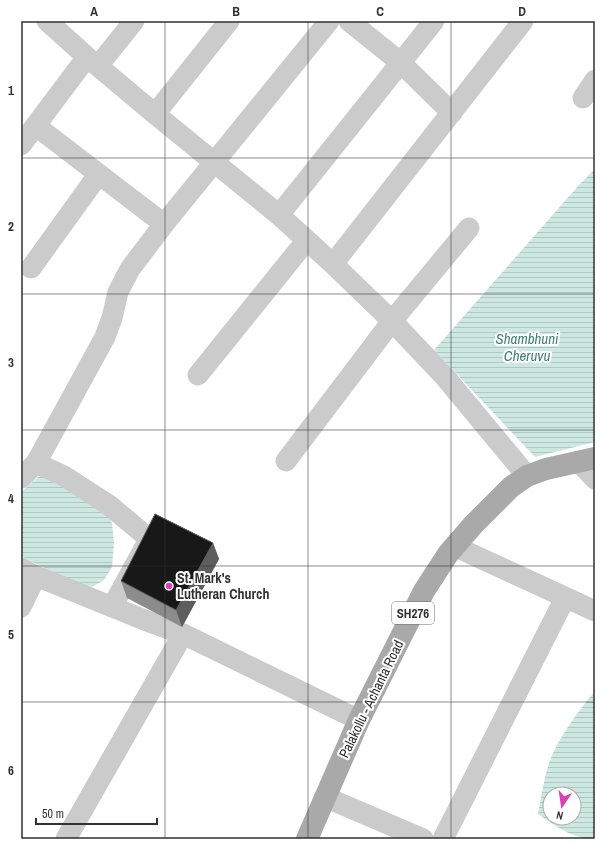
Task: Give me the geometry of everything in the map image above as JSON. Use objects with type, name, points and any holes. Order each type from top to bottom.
[{"type":"main road","name":"Palakollu - Achanta Road","points":[[307,839],[359,720],[424,591],[448,554],[473,525],[511,487],[527,476],[546,469],[587,460]]},
{"type":"street","points":[[47,21],[155,114],[279,216],[333,264],[445,377],[527,476]]},
{"type":"street","points":[[21,144],[92,61],[134,21]]},
{"type":"street","points":[[155,114],[229,21]]},
{"type":"street","points":[[21,478],[36,463],[105,337],[112,318],[118,292],[130,270],[164,224],[329,21]]},
{"type":"street","points":[[348,21],[400,62],[452,113]]},
{"type":"street","points":[[279,216],[434,21]]},
{"type":"street","points":[[333,264],[523,21]]},
{"type":"street","points":[[583,98],[595,80]]},
{"type":"street","points":[[36,126],[98,175],[164,224]]},
{"type":"street","points":[[30,268],[98,175]]},
{"type":"street","points":[[286,461],[392,322],[469,228]]},
{"type":"street","points":[[198,374],[306,241]]},
{"type":"street","points":[[587,460],[595,479]]},
{"type":"street","points":[[36,463],[64,476],[109,505],[146,536],[148,540],[112,607]]},
{"type":"street","points":[[454,546],[595,611]]},
{"type":"street","points":[[21,607],[28,572],[147,621],[183,634],[359,720]]},
{"type":"street","points":[[442,839],[565,598]]},
{"type":"street","points":[[66,839],[183,634]]},
{"type":"street","points":[[325,797],[423,839]]},
{"type":"water","name":"Shambhuni Cheruvu","points":[[595,169],[595,442],[535,457],[434,350],[579,185]]},
{"type":"water","points":[[52,476],[105,506],[112,523],[114,543],[112,567],[104,580],[92,587],[76,584],[21,556],[21,492],[38,477]]},
{"type":"water","points":[[595,691],[595,839],[579,837],[556,826],[582,826],[582,786],[543,786],[553,753],[575,716]]},
{"type":"water","points":[[542,793],[542,817],[538,814]]},
{"type":"building","name":"St. Mark's Lutheran Church","points":[[155,514],[213,543],[176,610],[121,581]]},
{"type":"place","name":"St. Mark's Lutheran Church","points":[[169,586]]}]
